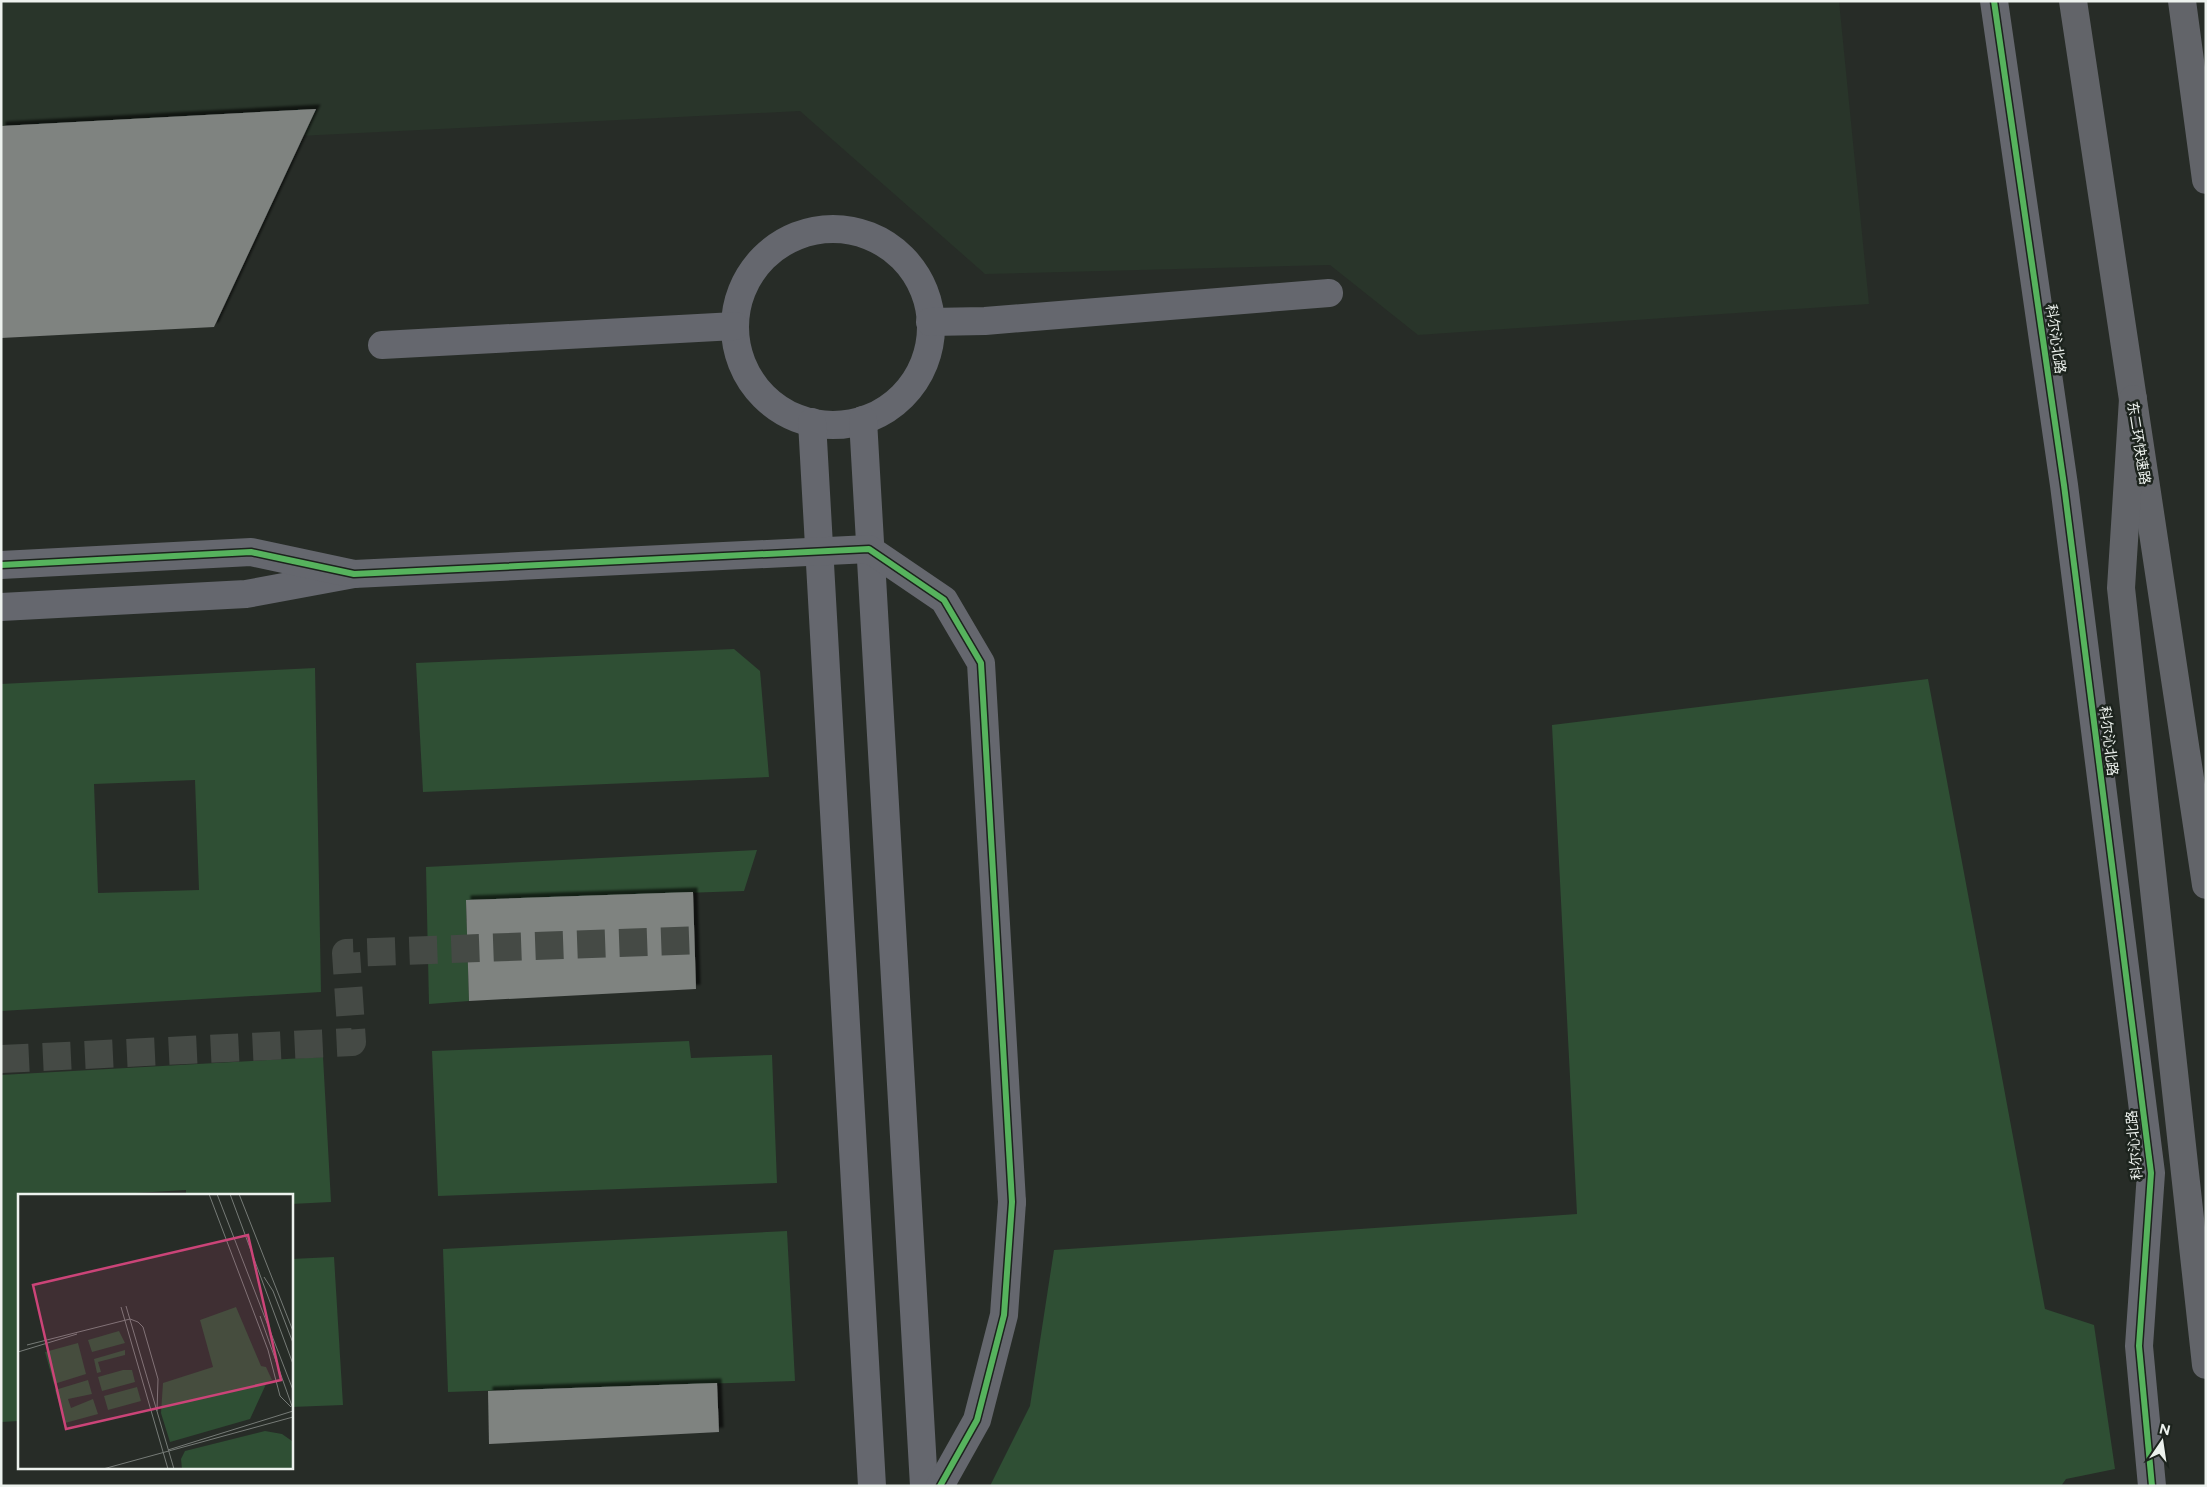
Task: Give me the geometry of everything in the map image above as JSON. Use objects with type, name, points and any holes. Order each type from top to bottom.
[{"type":"highway","name":"东二环快速路","points":[[2073,1],[2206,885]]},
{"type":"highway","points":[[2182,1],[2206,180]]},
{"type":"highway","points":[[2132,399],[2121,588],[2206,1364]]},
{"type":"street","name":"科尔沁北路","points":[[1994,1],[2064,485],[2151,1173],[2139,1346],[2152,1486]]},
{"type":"street","points":[[834,229],[868,235],[897,252],[919,278],[930,311],[930,322],[930,344],[918,376],[896,402],[863,420],[833,425],[803,420],[776,407],[754,385],[739,358],[735,326],[739,298],[752,270],[774,248],[801,234],[834,229]]},
{"type":"street","points":[[930,322],[985,321],[1329,293]]},
{"type":"street","points":[[382,345],[735,326]]},
{"type":"street","points":[[863,420],[924,1486]]},
{"type":"street","points":[[812,422],[872,1486]]},
{"type":"street","points":[[1,607],[246,594],[354,574],[869,549],[944,600],[981,663],[1012,1202],[1001,1325],[977,1420],[940,1486]]},
{"type":"street","points":[[1,566],[251,552],[354,574]]},
{"type":"shaded area","points":[[1,1],[1839,1],[1869,304],[1418,335],[1330,265],[985,274],[800,111],[1,151]]},
{"type":"green space","points":[[734,649],[760,671],[769,777],[423,792],[416,663]]},
{"type":"green space","points":[[315,668],[321,992],[1,1011],[1,684]],"holes":[[[195,780],[199,890],[98,893],[94,784]]]},
{"type":"green space","points":[[1928,679],[2045,1309],[2094,1325],[2115,1469],[2066,1479],[2061,1486],[990,1486],[1030,1406],[1054,1250],[1577,1214],[1552,725]]},
{"type":"green space","points":[[757,850],[744,891],[466,900],[469,1001],[429,1004],[426,867]]},
{"type":"green space","points":[[689,1041],[691,1058],[772,1055],[777,1183],[438,1196],[432,1051]]},
{"type":"green space","points":[[323,1057],[331,1202],[292,1204],[292,1194],[186,1194],[186,1190],[119,1194],[18,1194],[18,1421],[1,1422],[1,1075]]},
{"type":"green space","points":[[787,1231],[795,1381],[448,1392],[443,1249]]},
{"type":"green space","points":[[334,1257],[343,1405],[292,1407],[292,1259]]},
{"type":"building","points":[[316,109],[214,327],[1,338],[1,126]]},
{"type":"building","points":[[693,892],[696,989],[469,1001],[466,900]]},
{"type":"building","points":[[717,1383],[719,1432],[489,1444],[488,1391]]},
{"type":"tunnel","points":[[1,1059],[352,1042],[346,953],[700,940]]},
{"type":"cycle path","points":[[1994,1],[2064,485],[2151,1173],[2139,1346],[2152,1486]]},
{"type":"cycle path","points":[[1,565],[251,552],[354,574],[869,549],[944,600],[981,663],[1012,1202],[1004,1315],[977,1420],[940,1486]]}]
